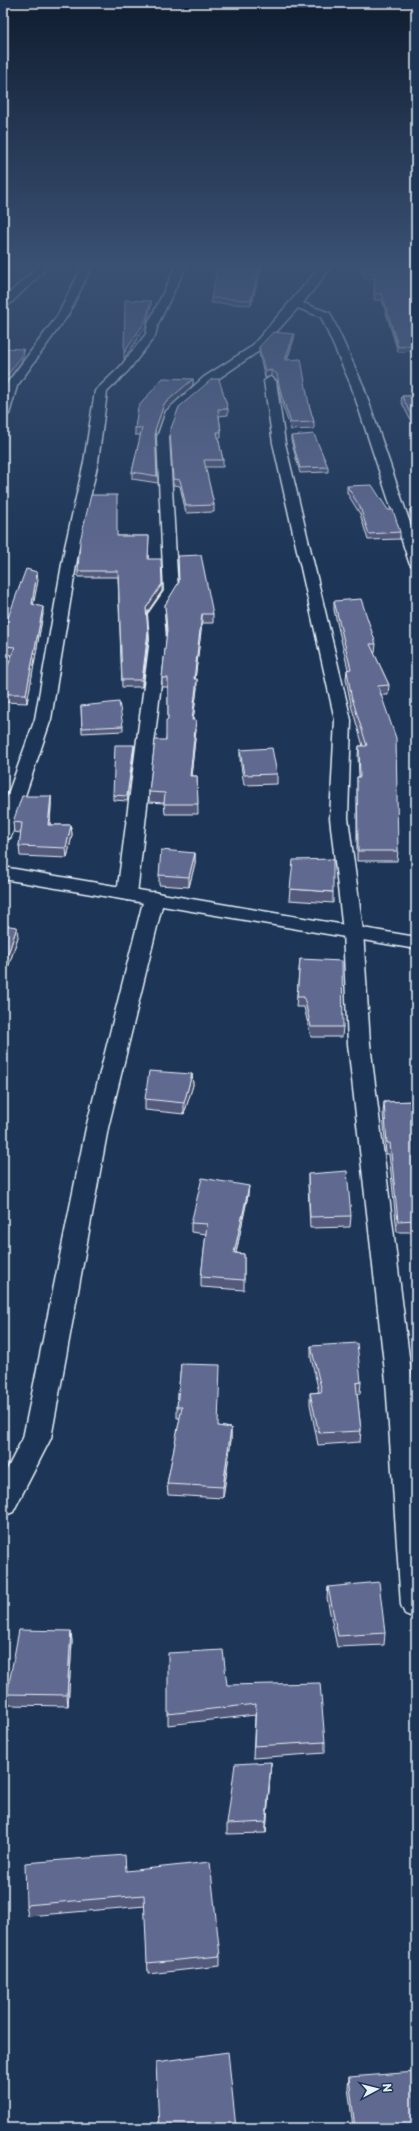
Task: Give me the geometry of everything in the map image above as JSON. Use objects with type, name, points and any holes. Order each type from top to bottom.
[{"type":"street","points":[[3,414],[11,386],[26,365]]},
{"type":"street","points":[[3,834],[43,719],[72,547],[91,462],[101,391],[127,365]]},
{"type":"street","points":[[128,894],[158,639],[156,614],[171,591],[163,437],[172,411],[208,380],[230,365]]},
{"type":"street","points":[[348,365],[356,385],[416,562]]},
{"type":"street","points":[[270,381],[279,443],[343,720],[339,818],[353,931],[358,1044],[399,1381],[416,1605]]},
{"type":"street","points":[[3,873],[353,931],[416,943]]},
{"type":"street","points":[[3,1504],[37,1438],[98,1128],[154,898]]},
{"type":"building","points":[[3,365],[15,365],[3,381]]},
{"type":"building","points":[[263,365],[302,365],[309,405],[314,422],[291,423],[281,394],[277,374],[271,370],[265,372]]},
{"type":"building","points":[[163,378],[193,379],[164,404],[155,430],[157,476],[132,472],[142,428],[135,428],[138,407]]},
{"type":"building","points":[[212,379],[219,379],[228,409],[218,409],[221,432],[217,432],[223,460],[204,460],[214,505],[186,506],[180,480],[173,479],[170,431],[179,407]]},
{"type":"building","points":[[402,396],[416,396],[416,425]]},
{"type":"building","points":[[314,434],[328,467],[300,468],[291,436]]},
{"type":"building","points":[[372,485],[388,510],[393,510],[400,532],[369,534],[360,507],[347,486]]},
{"type":"building","points":[[91,495],[117,495],[117,536],[149,536],[148,559],[161,559],[162,584],[146,608],[148,632],[142,680],[122,680],[118,571],[78,571],[80,541]]},
{"type":"building","points":[[416,508],[416,528],[410,509]]},
{"type":"building","points":[[201,555],[213,614],[202,614],[194,679],[197,679],[192,720],[196,720],[190,776],[197,776],[198,804],[164,804],[165,793],[149,792],[155,740],[166,740],[166,720],[168,720],[168,678],[162,678],[167,630],[165,605],[179,582],[178,556]]},
{"type":"building","points":[[26,569],[37,572],[32,604],[43,607],[26,694],[3,694],[3,679],[15,647],[3,646],[3,631]]},
{"type":"building","points":[[361,599],[376,644],[370,644],[389,685],[378,686],[396,738],[398,851],[358,851],[357,777],[360,777],[359,746],[367,746],[351,695],[347,670],[351,669],[334,601]]},
{"type":"building","points":[[119,702],[123,726],[82,728],[81,706]]},
{"type":"building","points":[[115,745],[134,745],[127,796],[113,795]]},
{"type":"building","points":[[272,748],[277,774],[244,775],[240,750]]},
{"type":"building","points":[[22,796],[51,796],[48,825],[71,825],[66,848],[19,846],[22,823],[13,822]]},
{"type":"building","points":[[161,850],[195,853],[189,877],[159,875]]},
{"type":"building","points":[[333,859],[333,892],[290,889],[293,860]]},
{"type":"building","points":[[3,925],[17,927],[5,963],[3,963]]},
{"type":"building","points":[[300,959],[342,961],[343,1027],[311,1027],[304,997],[297,997]]},
{"type":"building","points":[[149,1071],[192,1074],[184,1103],[145,1099]]},
{"type":"building","points":[[416,1101],[416,1220],[398,1221],[390,1143],[387,1143],[384,1102]]},
{"type":"building","points":[[347,1171],[351,1216],[310,1217],[308,1174]]},
{"type":"building","points":[[202,1178],[249,1186],[234,1253],[244,1254],[244,1280],[201,1277],[207,1224],[191,1223]]},
{"type":"building","points":[[357,1343],[361,1382],[356,1383],[361,1431],[319,1433],[310,1393],[322,1392],[311,1346]]},
{"type":"building","points":[[181,1364],[220,1365],[218,1426],[231,1428],[223,1487],[167,1484],[182,1407],[177,1407]]},
{"type":"building","points":[[379,1582],[385,1633],[338,1636],[328,1587]]},
{"type":"building","points":[[19,1630],[71,1631],[67,1695],[7,1694]]},
{"type":"building","points":[[223,1650],[227,1685],[320,1683],[325,1742],[254,1746],[256,1704],[168,1714],[168,1653]]},
{"type":"building","points":[[271,1762],[266,1822],[227,1824],[235,1764]]},
{"type":"building","points":[[125,1855],[126,1871],[210,1862],[220,1956],[147,1963],[144,1895],[26,1905],[25,1863]]},
{"type":"building","points":[[228,2052],[236,2128],[159,2128],[156,2062]]},
{"type":"building","points":[[416,2072],[416,2128],[355,2128],[349,2077]]}]
